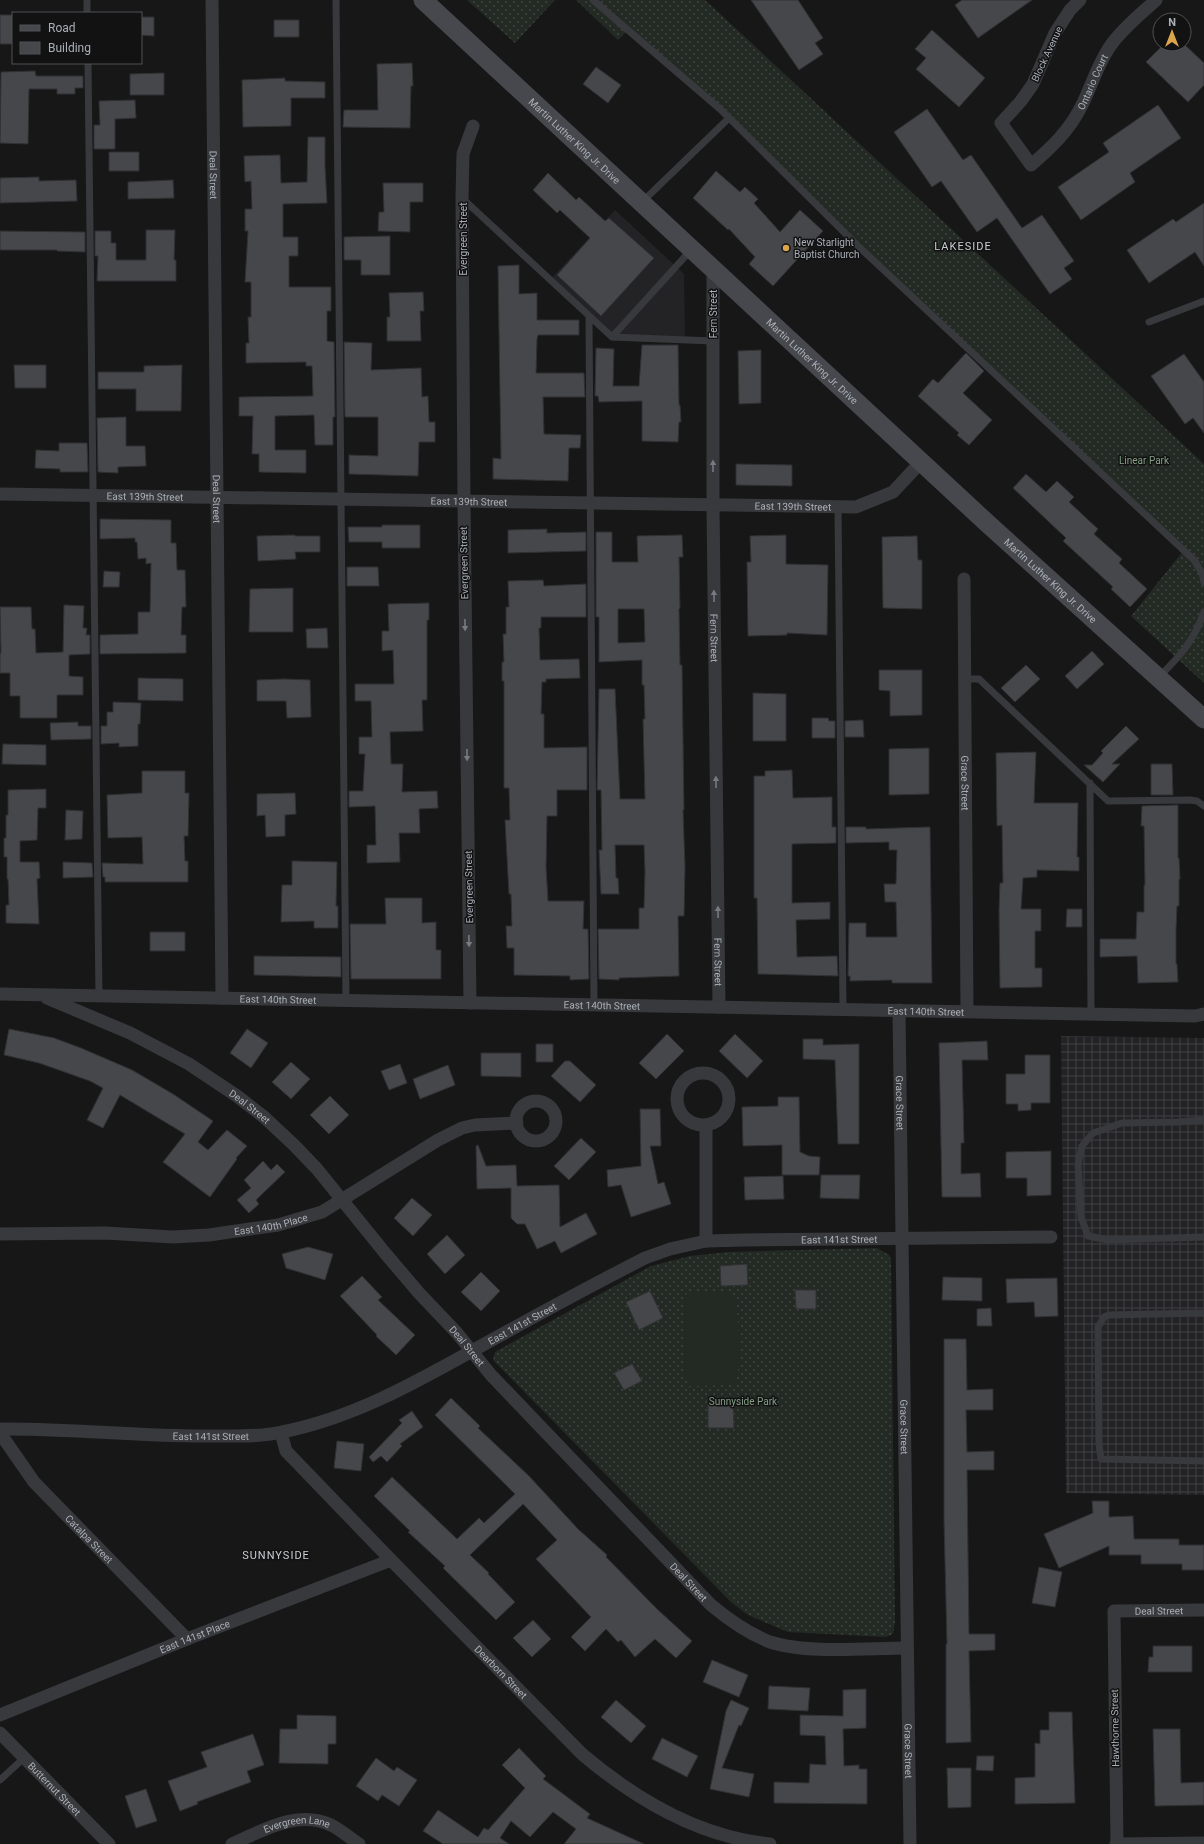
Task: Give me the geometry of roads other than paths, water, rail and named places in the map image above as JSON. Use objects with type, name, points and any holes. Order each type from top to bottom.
[{"type":"main road","name":"Martin Luther King Jr. Drive","points":[[423,0],[921,462],[1204,719]]},
{"type":"street","name":"Deal Street","points":[[212,0],[222,998]]},
{"type":"street","name":"Block Avenue","points":[[1031,166],[1001,123],[1021,102],[1033,84],[1055,33],[1070,10],[1080,0]]},
{"type":"street","name":"Ontario Court","points":[[1031,166],[1056,143],[1070,125],[1081,107],[1111,45],[1123,31],[1156,0]]},
{"type":"street","name":"Evergreen Street","points":[[470,1002],[462,199],[463,154],[473,126]]},
{"type":"street","name":"Fern Street","points":[[712,269],[713,506],[719,1007]]},
{"type":"street","name":"East 139th Street","points":[[0,494],[856,507],[893,492],[921,462]]},
{"type":"street","name":"Grace Street","points":[[964,579],[967,1011]]},
{"type":"street","name":"East 140th Street","points":[[0,994],[1195,1016],[1204,1014]]},
{"type":"street","name":"Deal Street","points":[[40,995],[130,1033],[160,1048],[212,1079],[264,1117],[318,1169],[385,1253],[419,1293],[457,1333],[491,1375],[711,1605],[729,1620],[754,1635],[771,1642],[790,1647],[907,1648]]},
{"type":"street","name":"Grace Street","points":[[900,1010],[910,1844]]},
{"type":"street","name":"East 140th Place","points":[[0,1234],[105,1233],[173,1237],[210,1235],[278,1225],[306,1218],[322,1212],[438,1140],[462,1128],[481,1124],[517,1123]]},
{"type":"street","points":[[706,1125],[706,1242]]},
{"type":"street","name":"East 141st Street","points":[[0,1429],[32,1429],[181,1437],[240,1436],[281,1432],[319,1423],[369,1405],[423,1379],[645,1258],[670,1249],[706,1242],[744,1240],[1051,1237]]},
{"type":"street","name":"Dearborn Street","points":[[281,1432],[286,1451],[582,1754],[607,1775],[648,1802],[696,1825],[730,1836],[770,1844]]},
{"type":"street","name":"Catalpa Street","points":[[0,1433],[34,1482],[187,1639]]},
{"type":"street","name":"East 141st Place","points":[[0,1715],[187,1639],[391,1560]]},
{"type":"street","name":"Deal Street","points":[[1114,1611],[1204,1610]]},
{"type":"street","name":"Hawthorne Street","points":[[1114,1611],[1116,1844]]},
{"type":"street","name":"Butternut Street","points":[[0,1734],[110,1844]]},
{"type":"street","name":"Evergreen Lane","points":[[232,1844],[283,1823],[304,1819],[331,1825],[359,1844]]},
{"type":"street","points":[[1116,1844],[1204,1843]]},
{"type":"lane","points":[[87,0],[87,12]]},
{"type":"lane","points":[[336,0],[346,1000]]},
{"type":"lane","points":[[593,0],[729,118],[858,246],[1194,560],[1202,573],[1204,582]]},
{"type":"lane","points":[[88,64],[99,996]]},
{"type":"lane","points":[[641,203],[729,118]]},
{"type":"lane","points":[[462,199],[589,318],[612,337],[712,341]]},
{"type":"lane","points":[[612,337],[692,250]]},
{"type":"lane","points":[[1149,322],[1204,301]]},
{"type":"lane","points":[[589,318],[594,1005]]},
{"type":"lane","points":[[838,507],[843,1009]]},
{"type":"lane","points":[[1158,677],[1184,652],[1193,638],[1204,612]]},
{"type":"lane","points":[[965,679],[979,679],[1108,801],[1190,800],[1197,801],[1204,806]]},
{"type":"lane","points":[[1090,784],[1091,1014]]},
{"type":"lane","points":[[1204,1120],[1122,1123],[1093,1133],[1082,1146],[1078,1164],[1081,1217],[1088,1236],[1108,1240],[1204,1237]]},
{"type":"lane","points":[[1204,1313],[1109,1315],[1104,1317],[1098,1327],[1099,1444],[1101,1459],[1204,1461]]},
{"type":"lane","points":[[0,1780],[24,1758]]},
{"type":"place","name":"New Starlight Baptist Church","points":[[786,248]]},
{"type":"district","name":"LAKESIDE","points":[[963,246]]},
{"type":"district","name":"SUNNYSIDE","points":[[276,1555]]},
{"type":"park label","name":"Linear Park","points":[[1144,460]]},
{"type":"park label","name":"Sunnyside Park","points":[[743,1401]]}]
